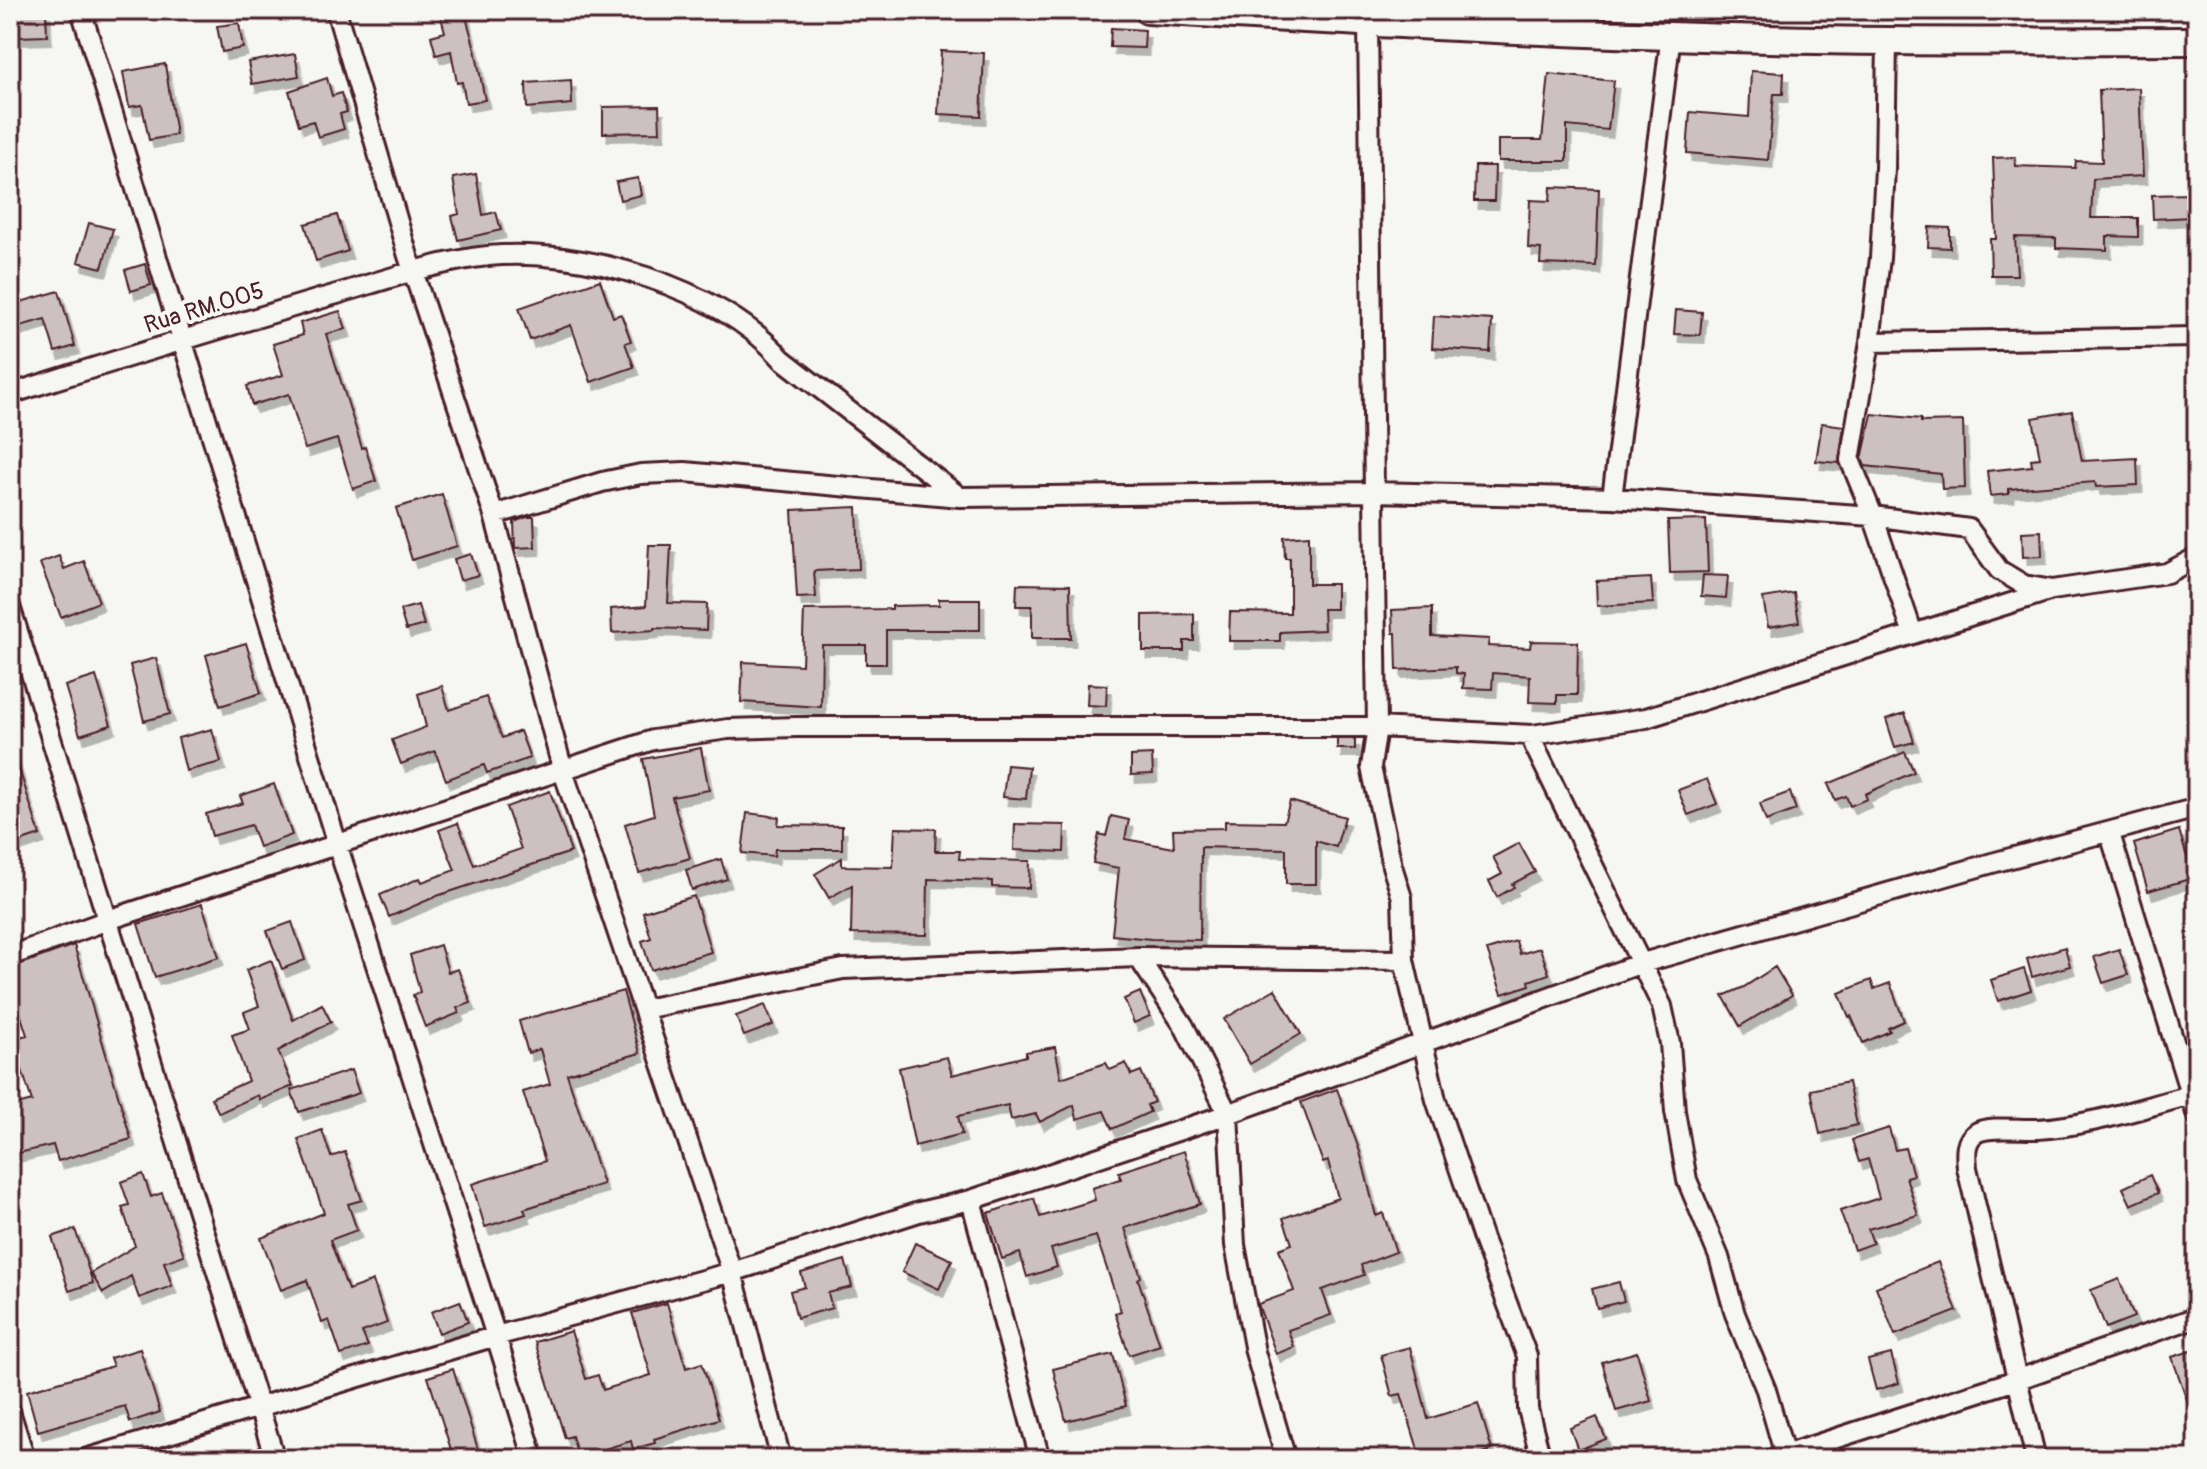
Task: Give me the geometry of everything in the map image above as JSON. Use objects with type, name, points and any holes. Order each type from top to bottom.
[{"type":"street","points":[[81,10],[337,844],[534,1459]]},
{"type":"street","points":[[336,10],[414,272],[494,515],[563,771],[732,1272],[781,1459]]},
{"type":"street","points":[[1148,10],[1368,23],[1512,19],[1671,35],[1887,41],[2197,41]]},
{"type":"street","points":[[1368,23],[1377,727],[1371,767],[1402,898],[1404,960],[1423,1044],[1441,1113],[1527,1356],[1528,1409],[1541,1459]]},
{"type":"street","points":[[1612,498],[1671,35]]},
{"type":"street","points":[[1887,41],[1880,258],[1870,342],[1850,460],[1873,516],[1913,634]]},
{"type":"street","name":"Rua RM.005","points":[[10,394],[181,339],[414,272],[487,256],[540,255],[610,266],[681,288],[764,338],[782,359],[960,497]]},
{"type":"street","points":[[1870,342],[2197,337]]},
{"type":"street","points":[[494,515],[615,479],[685,472],[960,497],[1374,492],[1612,498],[1873,516],[1969,529],[1999,570],[2024,585],[2052,590]]},
{"type":"street","points":[[10,956],[108,920],[653,740],[728,729],[1377,727],[1532,735],[1646,718],[2052,590],[2167,573],[2197,557]]},
{"type":"street","points":[[10,606],[275,1459]]},
{"type":"street","points":[[1532,735],[1534,745],[1639,964],[1662,1006],[1670,1043],[1675,1111],[1687,1180],[1719,1257],[1735,1314],[1766,1390],[1781,1458],[2197,1317]]},
{"type":"street","points":[[85,1459],[496,1336],[732,1272],[919,1212],[971,1200],[1228,1114],[1639,964],[1977,867],[2110,834],[2197,808]]},
{"type":"street","points":[[2110,834],[2197,1116]]},
{"type":"street","points":[[644,1009],[843,969],[1138,957],[1404,960]]},
{"type":"street","points":[[1138,957],[1184,1026],[1228,1114],[1235,1245],[1255,1352],[1286,1459]]},
{"type":"street","points":[[2036,1459],[1967,1168],[1966,1151],[1972,1137],[1983,1130],[2038,1129],[2095,1120],[2191,1095]]},
{"type":"street","points":[[971,1200],[1040,1459]]},
{"type":"street","points":[[10,1411],[25,1459]]},
{"type":"building","points":[[17,10],[46,10],[47,36],[17,37]]},
{"type":"building","points":[[439,10],[464,10],[485,100],[466,103],[462,82],[457,83],[451,51],[436,55],[431,36],[445,32]]},
{"type":"building","points":[[239,23],[243,48],[222,52],[217,26]]},
{"type":"building","points":[[1111,28],[1145,30],[1144,48],[1110,47]]},
{"type":"building","points":[[941,51],[984,53],[981,116],[938,114]]},
{"type":"building","points":[[295,54],[299,76],[252,84],[248,62]]},
{"type":"building","points":[[165,64],[176,135],[149,140],[142,105],[129,107],[123,72]]},
{"type":"building","points":[[1751,71],[1784,73],[1783,94],[1774,94],[1768,160],[1687,153],[1690,112],[1749,117]]},
{"type":"building","points":[[1549,74],[1614,81],[1608,130],[1567,126],[1567,161],[1498,161],[1498,140],[1542,140]]},
{"type":"building","points":[[327,78],[332,96],[341,93],[347,112],[340,114],[344,129],[318,137],[313,121],[299,125],[289,91]]},
{"type":"building","points":[[571,80],[572,104],[527,108],[526,83]]},
{"type":"building","points":[[2139,88],[2143,176],[2093,179],[2091,218],[2138,218],[2138,237],[2107,236],[2107,250],[2056,248],[2056,238],[2015,237],[2017,275],[1991,275],[1990,239],[1996,239],[1993,158],[2015,157],[2016,166],[2075,168],[2076,161],[2102,162],[2099,90]]},
{"type":"building","points":[[659,106],[660,132],[603,133],[603,107]]},
{"type":"building","points":[[1475,166],[1495,166],[1494,201],[1474,201]]},
{"type":"building","points":[[476,174],[483,215],[496,212],[501,230],[458,240],[452,216],[459,214],[453,178]]},
{"type":"building","points":[[638,178],[641,195],[620,200],[616,182]]},
{"type":"building","points":[[1551,187],[1599,189],[1596,266],[1540,264],[1541,249],[1528,248],[1530,200],[1550,201]]},
{"type":"building","points":[[2190,194],[2191,217],[2153,219],[2152,195]]},
{"type":"building","points":[[337,215],[348,251],[316,261],[305,224]]},
{"type":"building","points":[[89,223],[113,229],[102,268],[78,262]]},
{"type":"building","points":[[1929,227],[1950,228],[1950,248],[1928,247]]},
{"type":"building","points":[[145,264],[151,285],[131,291],[125,270]]},
{"type":"building","points":[[600,280],[613,317],[621,314],[631,341],[625,343],[634,367],[591,382],[571,325],[530,340],[519,308]]},
{"type":"building","points":[[59,291],[75,346],[55,352],[45,319],[10,329],[10,305]]},
{"type":"building","points":[[1676,310],[1702,312],[1700,335],[1674,334]]},
{"type":"building","points":[[340,311],[346,329],[326,334],[362,448],[365,447],[376,481],[353,489],[337,439],[305,449],[289,394],[252,405],[247,386],[283,375],[273,344],[303,335],[300,323]]},
{"type":"building","points":[[1434,316],[1492,320],[1490,352],[1432,348]]},
{"type":"building","points":[[2072,411],[2082,461],[2137,458],[2138,485],[2096,487],[2095,482],[2009,489],[2009,494],[1990,496],[1987,471],[2032,466],[2031,459],[2040,458],[2033,418]]},
{"type":"building","points":[[1872,414],[1921,419],[1921,422],[1963,421],[1965,488],[1942,489],[1941,474],[1865,466],[1862,459]]},
{"type":"building","points":[[1822,423],[1844,426],[1839,463],[1816,461]]},
{"type":"building","points":[[442,494],[457,546],[412,560],[396,508]]},
{"type":"building","points":[[857,507],[859,569],[814,571],[816,597],[797,598],[792,510]]},
{"type":"building","points":[[534,517],[535,547],[515,548],[514,522]]},
{"type":"building","points":[[1706,520],[1708,572],[1670,573],[1668,521]]},
{"type":"building","points":[[2041,531],[2042,556],[2023,557],[2022,532]]},
{"type":"building","points":[[1309,535],[1309,584],[1336,584],[1336,609],[1323,609],[1324,630],[1280,632],[1280,641],[1229,641],[1230,612],[1290,613],[1290,558],[1285,558],[1284,537]]},
{"type":"building","points":[[649,545],[671,545],[668,603],[707,604],[706,630],[654,628],[612,633],[611,609],[646,606]]},
{"type":"building","points":[[471,554],[478,575],[460,580],[454,559]]},
{"type":"building","points":[[59,556],[64,569],[84,561],[99,602],[61,617],[40,563]]},
{"type":"building","points":[[1703,575],[1728,576],[1726,598],[1701,596]]},
{"type":"building","points":[[1651,578],[1653,603],[1597,606],[1596,581]]},
{"type":"building","points":[[1017,584],[1070,585],[1071,638],[1032,638],[1032,606],[1016,606]]},
{"type":"building","points":[[1794,593],[1799,622],[1768,627],[1763,598]]},
{"type":"building","points":[[939,599],[980,599],[980,630],[886,630],[886,664],[866,664],[866,645],[822,645],[821,707],[741,702],[743,662],[802,665],[804,610],[892,609],[892,606],[939,605]]},
{"type":"building","points":[[418,605],[424,625],[406,630],[400,610]]},
{"type":"building","points":[[1432,608],[1432,636],[1489,639],[1488,646],[1530,648],[1531,641],[1578,642],[1577,695],[1557,695],[1557,703],[1529,702],[1530,676],[1493,673],[1492,689],[1463,688],[1464,674],[1456,673],[1456,667],[1397,670],[1392,610]]},
{"type":"building","points":[[1194,614],[1194,641],[1184,641],[1184,651],[1143,651],[1143,615]]},
{"type":"building","points":[[246,643],[261,693],[220,706],[206,655]]},
{"type":"building","points":[[156,658],[170,714],[144,721],[130,665]]},
{"type":"building","points":[[96,676],[111,725],[80,735],[65,686]]},
{"type":"building","points":[[1088,684],[1107,685],[1106,706],[1087,705]]},
{"type":"building","points":[[442,686],[449,710],[486,697],[502,738],[520,731],[530,758],[487,773],[484,765],[446,780],[435,751],[401,764],[392,740],[426,727],[418,694]]},
{"type":"building","points":[[1905,713],[1914,742],[1895,747],[1886,719]]},
{"type":"building","points":[[212,729],[221,762],[186,771],[178,738]]},
{"type":"building","points":[[1337,739],[1355,739],[1355,749],[1337,749]]},
{"type":"building","points":[[701,748],[709,790],[672,797],[690,858],[639,873],[625,824],[654,815],[643,759]]},
{"type":"building","points":[[1905,752],[1914,772],[1865,794],[1867,799],[1850,806],[1846,796],[1835,800],[1828,784]]},
{"type":"building","points":[[14,753],[40,835],[10,845],[10,754]]},
{"type":"building","points":[[1152,755],[1153,774],[1131,775],[1131,756]]},
{"type":"building","points":[[1007,765],[1029,767],[1026,799],[1003,797]]},
{"type":"building","points":[[1707,779],[1717,804],[1688,815],[1678,790]]},
{"type":"building","points":[[274,784],[292,835],[259,847],[251,825],[212,836],[206,814],[243,803],[240,796]]},
{"type":"building","points":[[550,791],[571,852],[437,896],[389,917],[380,895],[420,878],[422,882],[455,870],[439,830],[458,823],[474,865],[521,849],[506,807]]},
{"type":"building","points":[[1790,792],[1796,810],[1766,821],[1760,803]]},
{"type":"building","points":[[1290,801],[1345,817],[1336,847],[1316,841],[1316,884],[1286,884],[1286,849],[1201,847],[1200,940],[1112,935],[1119,868],[1093,863],[1099,834],[1106,836],[1111,816],[1129,820],[1125,839],[1174,848],[1173,829],[1225,828],[1225,821],[1284,822]]},
{"type":"building","points":[[747,813],[779,817],[778,825],[842,826],[842,849],[775,849],[774,856],[742,853]]},
{"type":"building","points":[[1015,824],[1065,825],[1064,852],[1014,850]]},
{"type":"building","points":[[895,828],[936,829],[935,851],[960,851],[959,859],[1030,861],[1029,888],[992,887],[992,881],[928,879],[927,935],[851,934],[852,885],[829,898],[815,874],[842,858],[842,866],[893,867]]},
{"type":"building","points":[[2179,830],[2193,878],[2148,891],[2134,844]]},
{"type":"building","points":[[1519,843],[1535,872],[1512,884],[1514,887],[1497,897],[1489,881],[1502,874],[1493,857]]},
{"type":"building","points":[[721,859],[727,879],[692,890],[686,870]]},
{"type":"building","points":[[694,896],[711,952],[651,970],[642,941],[651,938],[643,912]]},
{"type":"building","points":[[202,904],[219,957],[155,977],[138,924]]},
{"type":"building","points":[[292,922],[305,960],[282,969],[267,931]]},
{"type":"building","points":[[1516,941],[1520,954],[1540,948],[1549,974],[1529,981],[1530,985],[1502,994],[1487,950]]},
{"type":"building","points":[[74,945],[131,1139],[58,1161],[53,1145],[10,1155],[10,1107],[32,1101],[12,1039],[27,1035],[10,982],[10,968]]},
{"type":"building","points":[[440,945],[448,972],[458,969],[471,1003],[457,1008],[459,1013],[425,1027],[413,995],[420,992],[410,955]]},
{"type":"building","points":[[2065,947],[2070,966],[2032,977],[2027,959]]},
{"type":"building","points":[[2119,949],[2128,975],[2103,983],[2094,957]]},
{"type":"building","points":[[271,960],[293,1020],[322,1004],[331,1022],[278,1051],[293,1086],[260,1100],[258,1095],[219,1113],[211,1098],[248,1081],[232,1035],[250,1029],[244,1012],[259,1006],[246,970]]},
{"type":"building","points":[[1775,967],[1792,995],[1740,1026],[1723,996]]},
{"type":"building","points":[[2024,969],[2031,990],[1998,1001],[1991,980]]},
{"type":"building","points":[[1871,980],[1874,989],[1890,983],[1904,1021],[1863,1043],[1839,993]]},
{"type":"building","points":[[1275,989],[1301,1034],[1250,1064],[1224,1019]]},
{"type":"building","points":[[623,991],[640,1053],[567,1074],[603,1184],[524,1209],[526,1214],[485,1227],[472,1184],[545,1161],[523,1092],[550,1084],[540,1049],[528,1053],[519,1021]]},
{"type":"building","points":[[1140,992],[1150,1016],[1134,1023],[1124,999]]},
{"type":"building","points":[[765,1005],[773,1025],[744,1036],[736,1016]]},
{"type":"building","points":[[1055,1047],[1061,1078],[1106,1063],[1110,1070],[1126,1063],[1131,1075],[1141,1071],[1154,1102],[1147,1105],[1150,1112],[1112,1129],[1104,1111],[1077,1119],[1074,1105],[1040,1122],[1036,1114],[1011,1120],[1008,1105],[958,1116],[962,1134],[915,1146],[899,1068],[947,1057],[952,1075],[1026,1056],[1026,1052]]},
{"type":"building","points":[[351,1070],[359,1093],[299,1112],[291,1090]]},
{"type":"building","points":[[1848,1082],[1857,1125],[1820,1134],[1811,1090]]},
{"type":"building","points":[[1337,1089],[1360,1152],[1376,1216],[1383,1213],[1396,1252],[1361,1265],[1364,1275],[1322,1290],[1331,1315],[1288,1330],[1294,1347],[1276,1354],[1258,1304],[1294,1291],[1279,1249],[1292,1244],[1283,1218],[1338,1198],[1328,1161],[1323,1163],[1301,1102]]},
{"type":"building","points":[[1889,1128],[1895,1150],[1905,1148],[1913,1175],[1906,1177],[1918,1215],[1868,1229],[1873,1243],[1854,1250],[1840,1211],[1879,1198],[1868,1159],[1859,1162],[1852,1140]]},
{"type":"building","points":[[322,1130],[331,1157],[345,1152],[362,1200],[348,1204],[357,1230],[330,1240],[348,1290],[373,1281],[387,1323],[362,1332],[368,1346],[341,1355],[329,1320],[322,1323],[307,1280],[281,1290],[261,1238],[324,1213],[298,1139]]},
{"type":"building","points":[[1184,1151],[1200,1204],[1125,1228],[1160,1345],[1129,1355],[1115,1313],[1121,1311],[1096,1236],[1051,1249],[1057,1267],[1027,1277],[1020,1253],[1002,1259],[988,1213],[1034,1198],[1040,1217],[1095,1200],[1092,1188],[1121,1179],[1119,1172]]},
{"type":"building","points":[[143,1174],[151,1197],[162,1193],[184,1255],[164,1262],[172,1286],[139,1298],[131,1276],[103,1293],[91,1273],[135,1246],[122,1207],[129,1205],[121,1182]]},
{"type":"building","points":[[2150,1175],[2158,1193],[2131,1205],[2123,1188]]},
{"type":"building","points":[[75,1229],[93,1283],[69,1291],[52,1237]]},
{"type":"building","points":[[915,1243],[952,1260],[939,1289],[902,1272]]},
{"type":"building","points":[[845,1260],[852,1287],[828,1293],[832,1308],[797,1318],[790,1291],[805,1287],[801,1273]]},
{"type":"building","points":[[1938,1262],[1957,1311],[1895,1335],[1876,1287]]},
{"type":"building","points":[[2119,1279],[2134,1317],[2106,1328],[2091,1290]]},
{"type":"building","points":[[1619,1282],[1624,1301],[1597,1308],[1592,1289]]},
{"type":"building","points":[[460,1301],[468,1322],[439,1333],[431,1312]]},
{"type":"building","points":[[667,1303],[686,1368],[702,1363],[719,1419],[654,1439],[655,1443],[633,1449],[631,1441],[578,1457],[572,1436],[565,1438],[535,1342],[571,1331],[586,1379],[598,1375],[603,1390],[651,1375],[632,1313]]},
{"type":"building","points":[[1410,1347],[1428,1419],[1478,1403],[1492,1450],[1465,1459],[1421,1459],[1401,1394],[1392,1396],[1381,1355]]},
{"type":"building","points":[[140,1349],[160,1412],[130,1422],[125,1406],[38,1431],[27,1391],[113,1366],[110,1358]]},
{"type":"building","points":[[2197,1349],[2197,1419],[2194,1420],[2172,1357]]},
{"type":"building","points":[[1637,1352],[1651,1401],[1616,1411],[1602,1362]]},
{"type":"building","points":[[1113,1354],[1126,1406],[1066,1421],[1053,1369]]},
{"type":"building","points":[[1891,1354],[1899,1383],[1876,1390],[1868,1360]]},
{"type":"building","points":[[453,1369],[481,1459],[454,1459],[428,1377]]},
{"type":"building","points":[[1597,1417],[1606,1439],[1578,1450],[1570,1428]]}]
